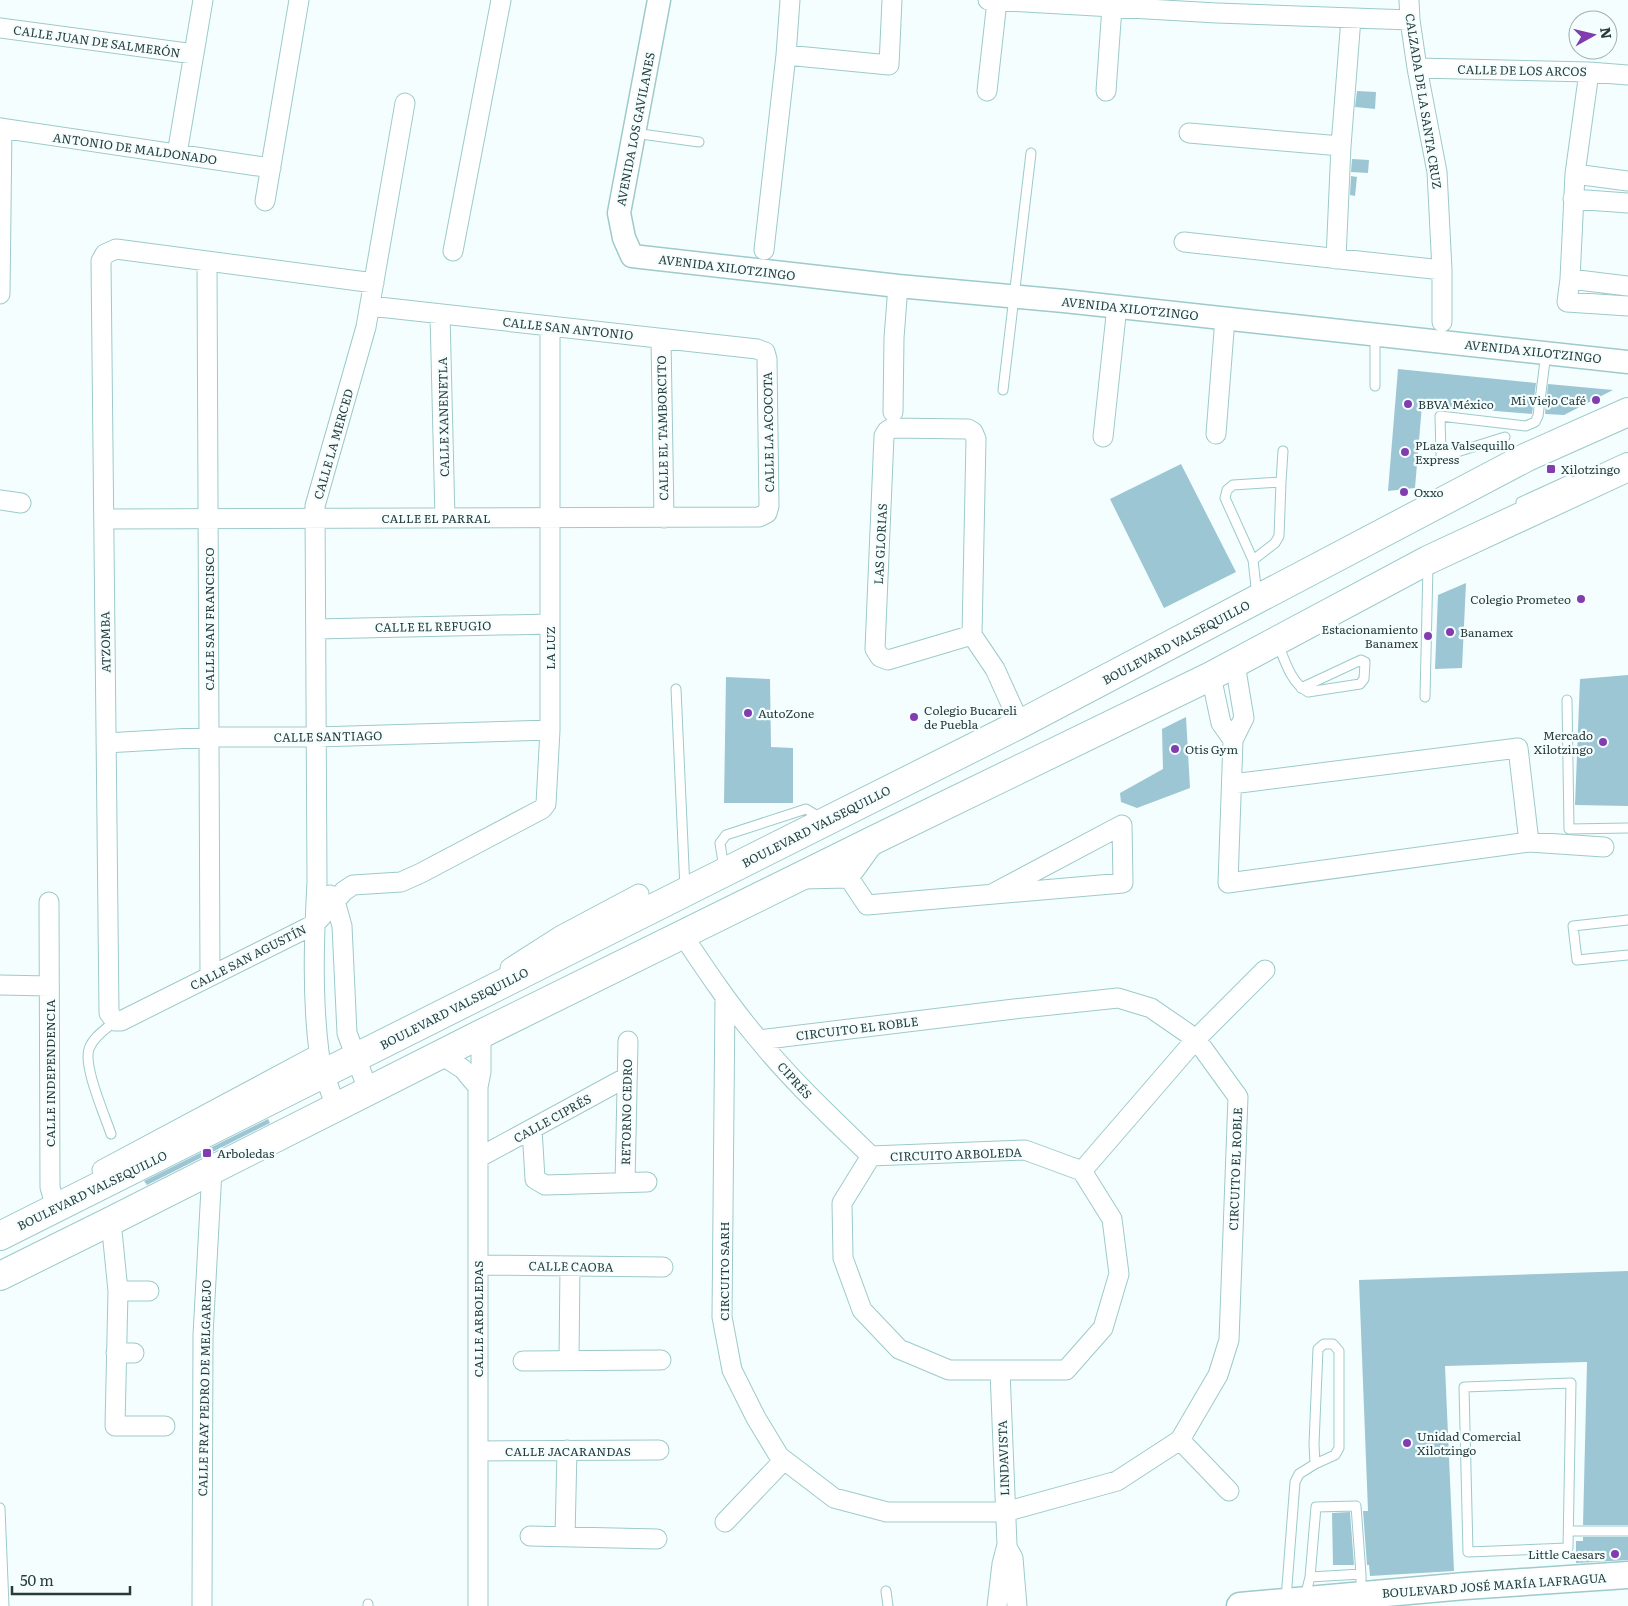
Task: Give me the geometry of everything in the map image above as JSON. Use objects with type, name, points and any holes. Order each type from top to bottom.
[{"type":"main road","name":"BOULEVARD VALSEQUILLO","points":[[0,1236],[324,1069],[358,1061],[512,973],[685,892],[732,874],[825,821],[1020,724],[1527,457],[1628,412]]},
{"type":"main road","points":[[0,1276],[212,1170],[367,1087],[440,1054],[1235,664],[1428,560],[1628,467]]},
{"type":"main road","name":"BOULEVARD JOSÉ MARÍA LAFRAGUA","points":[[1240,1606],[1300,1593],[1361,1585],[1465,1586],[1628,1576]]},
{"type":"street","points":[[178,154],[203,0]]},
{"type":"street","points":[[265,201],[299,0]]},
{"type":"street","points":[[453,251],[501,0]]},
{"type":"street","name":"AVENIDA LOS GAVILANES","points":[[632,256],[624,238],[619,213],[658,0]]},
{"type":"street","points":[[764,250],[786,55],[790,0]]},
{"type":"street","points":[[786,55],[889,65],[892,0]]},
{"type":"street","points":[[988,0],[1112,7],[1218,6],[1351,18],[1410,20]]},
{"type":"street","points":[[988,91],[997,0]]},
{"type":"street","name":"CALZADA DE LA SANTA CRUZ","points":[[1409,0],[1417,68],[1437,172],[1442,270],[1442,322]]},
{"type":"street","points":[[1106,91],[1112,7]]},
{"type":"street","points":[[1336,259],[1341,146],[1351,18]]},
{"type":"street","name":"CALLE JUAN DE SALMERÓN","points":[[0,28],[194,54]]},
{"type":"street","name":"CALLE DE LOS ARCOS","points":[[1417,68],[1589,72],[1628,75]]},
{"type":"street","points":[[1589,72],[1575,174],[1570,279],[1566,302],[1628,306]]},
{"type":"street","name":"CALLE LA MERCED","points":[[335,1104],[324,1069],[316,1000],[315,519],[316,506],[366,327],[405,103]]},
{"type":"street","points":[[0,294],[1,128]]},
{"type":"street","name":"ANTONIO DE MALDONADO","points":[[1,128],[271,168]]},
{"type":"street","points":[[1189,133],[1341,146]]},
{"type":"street","points":[[1575,174],[1628,181]]},
{"type":"street","points":[[1573,199],[1628,203]]},
{"type":"street","points":[[1184,242],[1442,270]]},
{"type":"street","name":"ATZOMBA","points":[[115,1021],[109,1013],[102,261],[105,254],[116,249],[207,261]]},
{"type":"street","name":"AVENIDA XILOTZINGO","points":[[632,256],[898,286],[1117,306],[1628,362]]},
{"type":"street","points":[[207,261],[374,283]]},
{"type":"street","name":"CALLE SAN FRANCISCO","points":[[207,261],[210,976]]},
{"type":"street","points":[[1570,279],[1628,286]]},
{"type":"street","points":[[894,412],[894,338],[898,286]]},
{"type":"street","name":"CALLE SAN ANTONIO","points":[[370,306],[757,349],[765,352]]},
{"type":"street","points":[[1103,438],[1117,306]]},
{"type":"street","name":"CALLE XANENETLA","points":[[440,315],[445,518]]},
{"type":"street","points":[[1216,434],[1225,318]]},
{"type":"street","name":"LA LUZ","points":[[401,882],[421,874],[542,809],[548,799],[550,730],[550,326]]},
{"type":"street","name":"CALLE EL TAMBORCITO","points":[[661,339],[664,518]]},
{"type":"street","name":"CALLE LA ACOCOTA","points":[[765,352],[767,359],[767,513]]},
{"type":"street","name":"LAS GLORIAS","points":[[892,428],[968,429],[974,432],[976,439],[972,635],[888,660],[880,657],[875,648],[884,436],[892,428]]},
{"type":"street","points":[[0,500],[21,503]]},
{"type":"street","name":"CALLE EL PARRAL","points":[[104,520],[759,517],[767,513]]},
{"type":"street","name":"CALLE EL REFUGIO","points":[[316,629],[550,624]]},
{"type":"street","points":[[972,635],[995,669],[1020,724]]},
{"type":"street","points":[[1235,664],[1244,718],[1233,740],[1228,883],[1529,842],[1604,847]]},
{"type":"street","points":[[1210,676],[1220,723],[1233,740]]},
{"type":"street","name":"CALLE SANTIAGO","points":[[106,743],[209,737],[316,737],[550,730]]},
{"type":"street","points":[[1232,784],[1518,748],[1529,842]]},
{"type":"street","points":[[849,878],[867,906],[1123,883],[1122,825],[992,894]]},
{"type":"street","points":[[849,878],[878,838]]},
{"type":"street","points":[[795,880],[849,878]]},
{"type":"street","points":[[317,882],[335,901],[342,926],[347,1033],[367,1087]]},
{"type":"street","name":"CALLE SAN AGUSTÍN","points":[[115,1021],[121,1021],[315,924],[335,901],[353,885],[401,882]]},
{"type":"street","points":[[512,973],[560,936],[639,894]]},
{"type":"street","points":[[49,902],[49,986]]},
{"type":"street","points":[[682,934],[725,998]]},
{"type":"street","points":[[1082,1171],[1196,1039],[1265,970]]},
{"type":"street","name":"CALLE INDEPENDENCIA","points":[[0,985],[49,986],[50,1188],[56,1208]]},
{"type":"street","name":"CIPRÉS","points":[[725,998],[759,1040],[815,1102],[871,1156]]},
{"type":"street","name":"CIRCUITO SARH","points":[[725,998],[722,1318],[732,1370],[756,1418],[779,1456],[834,1498],[887,1512],[1005,1512]]},
{"type":"street","name":"CIRCUITO EL ROBLE","points":[[759,1040],[1014,1008],[1118,998],[1151,1008],[1196,1039],[1238,1097],[1229,1340],[1218,1375],[1180,1440],[1117,1481],[1005,1512]]},
{"type":"street","name":"CALLE ARBOLEDAS","points":[[478,1606],[478,1087],[482,1072],[481,1034]]},
{"type":"street","name":"RETORNO CEDRO","points":[[625,1183],[628,1041]]},
{"type":"street","points":[[440,1054],[463,1069],[478,1087]]},
{"type":"street","points":[[86,1179],[324,1069]]},
{"type":"street","name":"CALLE CIPRÉS","points":[[478,1158],[627,1077]]},
{"type":"street","name":"RETORNO CEDRO","points":[[532,1129],[535,1180],[540,1183],[545,1185],[647,1182]]},
{"type":"street","name":"CIRCUITO ARBOLEDA","points":[[1025,1150],[1082,1171],[1112,1218],[1119,1274],[1103,1328],[1066,1370],[949,1370],[899,1349],[862,1310],[843,1258],[842,1203],[871,1156],[1025,1150]]},
{"type":"street","name":"CALLE FRAY PEDRO DE MELGAREJO","points":[[202,1606],[203,1335],[212,1170]]},
{"type":"street","points":[[111,1221],[125,1353],[115,1426],[165,1426]]},
{"type":"street","name":"CALLE CAOBA","points":[[478,1265],[663,1267]]},
{"type":"street","points":[[568,1360],[570,1266]]},
{"type":"street","points":[[118,1291],[149,1292]]},
{"type":"street","points":[[523,1361],[661,1360]]},
{"type":"street","name":"LINDAVISTA","points":[[997,1606],[1002,1564],[1007,1546],[1000,1371]]},
{"type":"street","points":[[1180,1440],[1228,1491]]},
{"type":"street","points":[[565,1537],[567,1450]]},
{"type":"street","name":"CALLE JACARANDAS","points":[[478,1451],[659,1450]]},
{"type":"street","points":[[725,1522],[784,1460]]},
{"type":"street","points":[[530,1536],[657,1539]]},
{"type":"street","name":"LINDAVISTA","points":[[1007,1546],[1013,1558],[1017,1606]]},
{"type":"lane","points":[[634,133],[698,142]]},
{"type":"lane","points":[[1003,390],[1031,153]]},
{"type":"lane","points":[[1374,386],[1375,334]]},
{"type":"lane","points":[[1505,438],[1442,456],[1440,416],[1526,426],[1535,422],[1538,416],[1546,353]]},
{"type":"lane","points":[[1253,560],[1275,543],[1279,536],[1283,451]]},
{"type":"lane","points":[[732,874],[1515,474]]},
{"type":"lane","points":[[1512,506],[1575,477]]},
{"type":"lane","points":[[1258,599],[1253,560],[1225,498],[1227,490],[1233,485],[1281,482]]},
{"type":"lane","points":[[1425,697],[1428,560]]},
{"type":"lane","points":[[1277,641],[1290,672],[1301,688],[1308,692],[1360,684],[1364,679],[1366,662],[1361,660],[1301,688]]},
{"type":"lane","points":[[676,689],[685,892]]},
{"type":"lane","points":[[1566,700],[1569,829],[1628,828]]},
{"type":"lane","points":[[367,1087],[624,954],[1122,709]]},
{"type":"lane","points":[[358,1061],[652,920]]},
{"type":"lane","points":[[1628,920],[1572,926],[1577,960],[1628,955]]},
{"type":"lane","points":[[111,1134],[87,1064],[88,1050],[95,1039],[115,1021]]},
{"type":"lane","points":[[0,1244],[324,1069]]},
{"type":"lane","points":[[0,1266],[335,1104]]},
{"type":"lane","points":[[1300,1593],[1295,1482],[1299,1474],[1335,1455],[1339,1448],[1339,1351],[1333,1344],[1324,1344],[1318,1349],[1314,1444],[1316,1464]]},
{"type":"lane","points":[[1571,1383],[1569,1531],[1568,1548],[1468,1552],[1464,1388],[1571,1383]]},
{"type":"lane","points":[[1300,1593],[1316,1506],[1356,1506],[1361,1585]]},
{"type":"lane","points":[[0,1508],[4,1606]]},
{"type":"lane","points":[[1569,1531],[1628,1531]]},
{"type":"lane","points":[[886,1591],[888,1606]]},
{"type":"building","points":[[1357,91],[1376,92],[1375,109],[1355,107]]},
{"type":"building","points":[[1352,159],[1369,160],[1368,173],[1351,172]]},
{"type":"building","points":[[1351,176],[1357,177],[1355,196],[1350,195]]},
{"type":"building","name":"PLaza Valsequillo Express","points":[[1398,369],[1536,383],[1532,414],[1422,405],[1415,488],[1388,491]]},
{"type":"building","points":[[1548,384],[1613,390],[1564,415],[1545,414]]},
{"type":"building","points":[[1181,464],[1236,572],[1164,608],[1110,499]]},
{"type":"building","name":"Banamex","points":[[1466,583],[1462,668],[1435,669],[1438,595]]},
{"type":"building","name":"Mercado Xilotzingo","points":[[1628,675],[1628,806],[1575,805],[1580,679]]},
{"type":"building","name":"AutoZone","points":[[726,677],[770,679],[771,747],[793,748],[793,803],[724,803]]},
{"type":"building","name":"Otis Gym","points":[[1186,717],[1190,788],[1137,808],[1121,802],[1120,793],[1163,769],[1162,729]]},
{"type":"building","points":[[268,1119],[270,1123],[147,1185],[144,1181]]},
{"type":"building","name":"Unidad Comercial Xilotzingo","points":[[1628,1271],[1628,1525],[1583,1525],[1587,1362],[1445,1366],[1454,1571],[1370,1576],[1369,1565],[1367,1565],[1363,1511],[1368,1511],[1359,1280]]},
{"type":"building","points":[[1350,1512],[1354,1565],[1333,1565],[1332,1513]]},
{"type":"building","points":[[1583,1537],[1628,1537],[1628,1560],[1576,1563],[1576,1541],[1583,1541]]},
{"type":"place","name":"Mi Viejo Café","points":[[1596,400]]},
{"type":"place","name":"BBVA México","points":[[1408,404]]},
{"type":"place","name":"PLaza Valsequillo Express","points":[[1405,452]]},
{"type":"place","name":"Xilotzingo","points":[[1551,469]]},
{"type":"place","name":"Oxxo","points":[[1404,492]]},
{"type":"place","name":"Colegio Prometeo","points":[[1581,599]]},
{"type":"place","name":"Banamex","points":[[1450,632]]},
{"type":"place","name":"Estacionamiento Banamex","points":[[1428,636]]},
{"type":"place","name":"AutoZone","points":[[748,713]]},
{"type":"place","name":"Colegio Bucareli de Puebla","points":[[914,717]]},
{"type":"place","name":"Mercado Xilotzingo","points":[[1603,742]]},
{"type":"place","name":"Otis Gym","points":[[1175,749]]},
{"type":"place","name":"Arboledas","points":[[207,1153]]},
{"type":"place","name":"Unidad Comercial Xilotzingo","points":[[1407,1443]]},
{"type":"place","name":"Little Caesars","points":[[1615,1554]]}]
